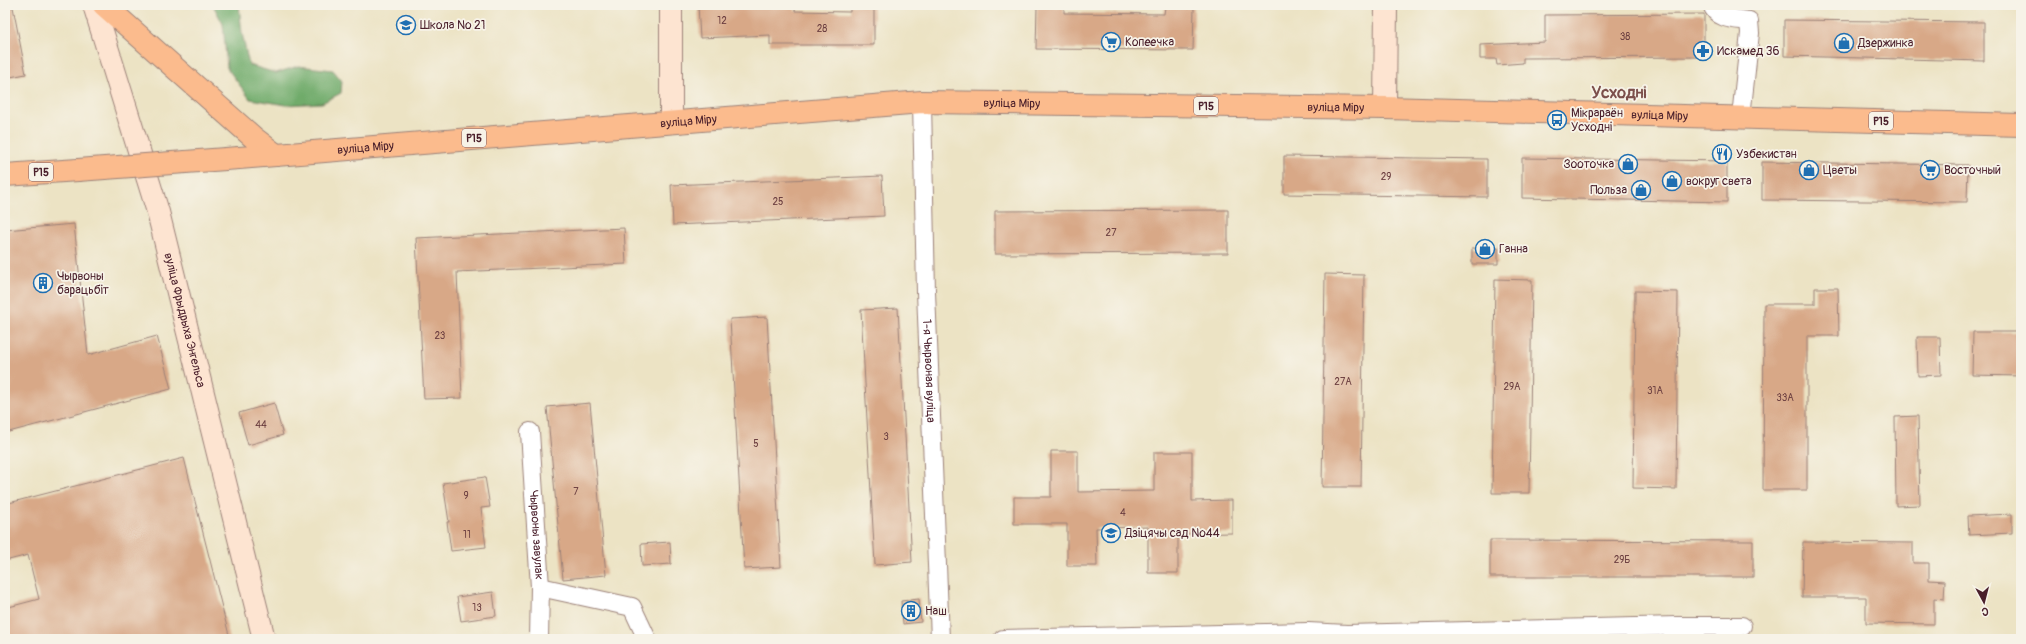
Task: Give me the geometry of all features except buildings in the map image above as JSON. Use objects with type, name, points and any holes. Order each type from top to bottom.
[{"type":"main road","points":[[104,5],[254,138],[276,155]]},
{"type":"main road","name":"вуліца Міру","points":[[5,175],[239,158],[922,102],[1385,108],[2021,125]]},
{"type":"street","name":"вуліца Фрыдрыха Энгельса","points":[[94,5],[158,212],[264,639]]},
{"type":"street","points":[[671,5],[671,122]]},
{"type":"street","points":[[1385,108],[1386,5]]},
{"type":"street","points":[[1712,5],[1713,9],[1723,17],[1749,21],[1750,33],[1741,117]]},
{"type":"street","name":"1-я Чырвоная вуліца","points":[[922,102],[926,292],[940,639]]},
{"type":"street","name":"Чырвоны завулак","points":[[530,432],[540,587],[539,639]]},
{"type":"street","points":[[540,587],[632,608],[647,639]]},
{"type":"street","points":[[1003,639],[1308,632],[1347,634],[1678,626],[1742,626]]},
{"type":"green space","points":[[213,5],[239,5],[242,33],[249,65],[276,73],[298,66],[333,70],[342,81],[341,93],[322,103],[286,105],[250,99],[227,68],[223,24]]},
{"type":"place","name":"Школа № 21","points":[[406,25]]},
{"type":"place","name":"Копеечка","points":[[1111,42]]},
{"type":"place","name":"Дзержинка","points":[[1844,43]]},
{"type":"place","name":"Искамед 36","points":[[1703,51]]},
{"type":"place","name":"Мікрараён Усходні","points":[[1557,120]]},
{"type":"place","name":"Узбекистан","points":[[1722,154]]},
{"type":"place","name":"Зооточка","points":[[1628,164]]},
{"type":"place","name":"Цветы","points":[[1809,170]]},
{"type":"place","name":"Восточный","points":[[1930,170]]},
{"type":"place","name":"вокруг света","points":[[1672,181]]},
{"type":"place","name":"Польза","points":[[1641,190]]},
{"type":"place","name":"Ганна","points":[[1485,249]]},
{"type":"place","name":"Чырвоны барацьбіт","points":[[43,283]]},
{"type":"place","name":"Дзіцячы сад №44","points":[[1111,533]]},
{"type":"place","name":"Наш","points":[[911,611]]},
{"type":"district","name":"Усходні","points":[[1619,92]]}]
